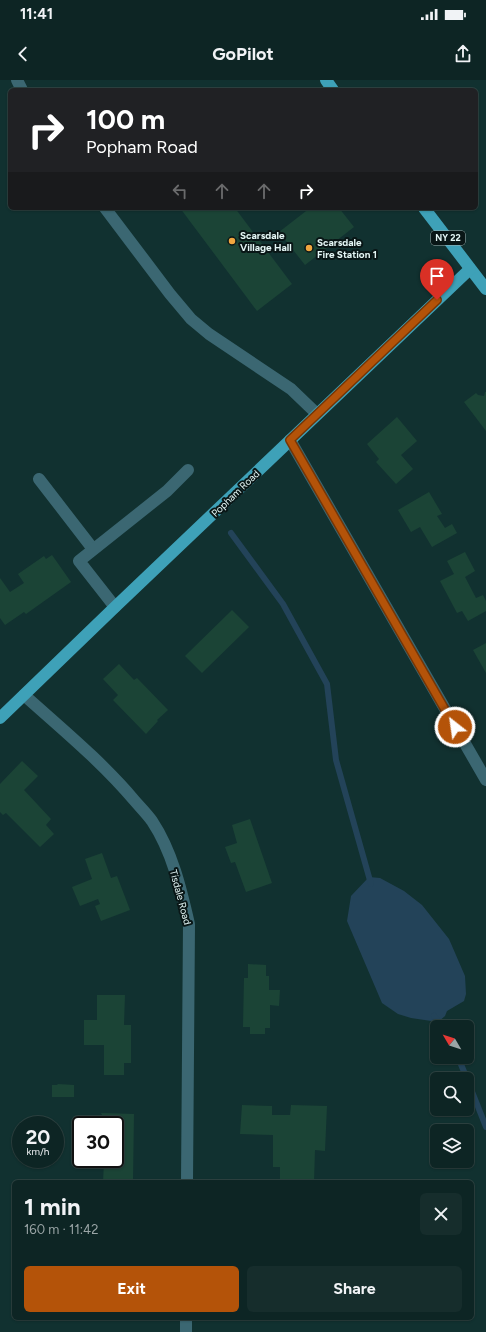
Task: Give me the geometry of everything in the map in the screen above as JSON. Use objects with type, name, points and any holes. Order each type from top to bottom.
[{"type":"main road","name":"NY 22","points":[[426,210],[486,289]]},
{"type":"main road","name":"Popham Road","points":[[0,718],[470,269]]},
{"type":"street","points":[[107,210],[170,294],[191,319],[209,334],[291,389],[318,414]]},
{"type":"street","points":[[290,440],[486,780]]},
{"type":"street","points":[[115,607],[80,561],[167,491],[188,470]]},
{"type":"street","points":[[39,479],[94,549]]},
{"type":"street","name":"Tisdale Road","points":[[24,695],[76,741],[120,783],[152,821],[168,851],[182,895],[189,924],[187,1180]]},
{"type":"street","points":[[186,1320],[186,1332]]},
{"type":"water","points":[[369,877],[380,878],[404,891],[422,905],[449,939],[465,976],[466,994],[464,1001],[447,1011],[445,1016],[440,1020],[430,1021],[411,1018],[398,1014],[382,1003],[347,921],[351,896]]},
{"type":"building","name":"Scarsdale Village Hall","points":[[181,210],[236,210],[292,284],[257,311]]},
{"type":"building","name":"Scarsdale Fire Station 1","points":[[307,210],[341,210],[354,227],[305,265],[279,232]]},
{"type":"building","points":[[485,392],[486,431],[464,402],[476,393],[484,396]]},
{"type":"building","points":[[397,417],[417,441],[401,455],[413,469],[396,484],[376,462],[379,459],[367,444]]},
{"type":"building","points":[[429,492],[442,514],[437,516],[445,528],[452,524],[457,533],[432,547],[420,527],[411,532],[398,510]]},
{"type":"building","points":[[465,552],[475,571],[465,577],[476,598],[483,595],[486,601],[486,611],[468,621],[462,611],[457,613],[440,581],[454,574],[447,561]]},
{"type":"building","points":[[52,555],[71,582],[26,614],[24,612],[5,625],[0,618],[0,578],[10,592],[24,583],[18,574],[44,556],[46,559]]},
{"type":"building","points":[[232,610],[249,627],[202,673],[185,656]]},
{"type":"building","points":[[486,643],[486,673],[473,650]]},
{"type":"building","points":[[119,664],[134,680],[137,678],[168,710],[157,720],[158,721],[146,734],[113,700],[118,695],[103,679]]},
{"type":"building","points":[[22,761],[38,776],[24,790],[51,819],[46,825],[54,834],[40,847],[6,813],[3,815],[0,812],[0,784]]},
{"type":"building","points":[[250,819],[272,883],[246,892],[235,862],[231,863],[225,847],[237,843],[232,825]]},
{"type":"building","points":[[102,853],[111,878],[117,876],[130,910],[101,921],[95,906],[100,904],[98,899],[80,906],[72,887],[92,879],[85,859]]},
{"type":"building","points":[[248,964],[266,965],[266,976],[269,976],[269,990],[280,990],[279,1006],[270,1005],[270,1028],[265,1028],[265,1034],[250,1034],[250,1027],[243,1027],[244,978],[248,978]]},
{"type":"building","points":[[97,995],[125,995],[124,1025],[131,1025],[131,1063],[124,1063],[124,1075],[104,1075],[104,1045],[84,1045],[84,1020],[97,1020]]},
{"type":"building","points":[[52,1085],[74,1085],[74,1097],[52,1097]]},
{"type":"building","points":[[242,1105],[272,1106],[272,1115],[290,1115],[291,1105],[327,1106],[325,1151],[315,1150],[314,1180],[280,1180],[280,1167],[273,1167],[273,1135],[240,1134]]},
{"type":"building","points":[[101,1113],[134,1114],[133,1180],[103,1180],[104,1168],[124,1168],[124,1116],[94,1115],[102,1115]]},
{"type":"waterway","points":[[231,533],[283,604],[327,684],[336,760],[371,884]]},
{"type":"waterway","points":[[434,1016],[437,1020]]},
{"type":"waterway","points":[[461,1064],[464,1072]]},
{"type":"waterway","points":[[474,1097],[486,1127]]},
{"type":"place","name":"Scarsdale Village Hall","points":[[232,241]]},
{"type":"place","name":"Scarsdale Fire Station 1","points":[[309,248]]},
{"type":"route","points":[[437,300],[290,440],[455,727]]}]
